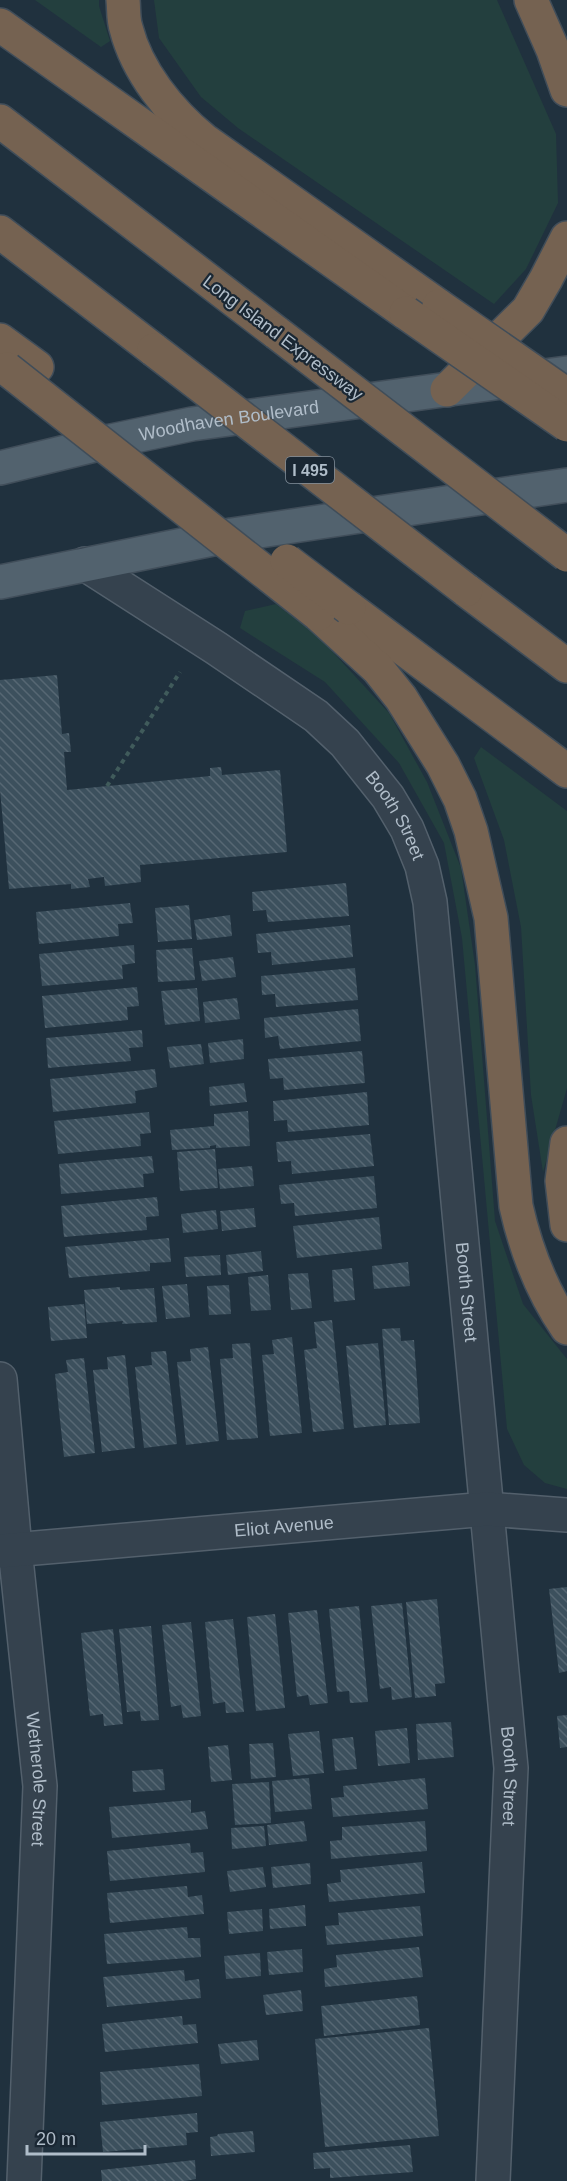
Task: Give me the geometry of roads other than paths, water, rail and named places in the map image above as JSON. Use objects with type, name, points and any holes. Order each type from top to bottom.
[{"type":"highway","points":[[123,0],[125,26],[134,52],[150,80],[186,125],[204,140],[567,395]]},
{"type":"highway","points":[[531,0],[553,50],[567,90]]},
{"type":"highway","points":[[0,25],[567,425]]},
{"type":"highway","name":"Long Island Expressway","points":[[0,121],[567,555]]},
{"type":"highway","name":"I 495","points":[[0,232],[567,666]]},
{"type":"highway","points":[[447,390],[528,309],[567,238]]},
{"type":"highway","points":[[11,359],[334,611],[567,771]]},
{"type":"highway","points":[[334,611],[401,698],[443,765],[460,799],[471,831],[491,918],[516,1206],[523,1239],[535,1273],[551,1305],[567,1328]]},
{"type":"highway","points":[[567,1143],[562,1181],[567,1225]]},
{"type":"main road","name":"Woodhaven Boulevard","points":[[0,468],[192,424],[567,374]]},
{"type":"main road","points":[[0,582],[232,535],[567,485]]},
{"type":"street","name":"Booth Street","points":[[85,564],[216,648],[316,716],[345,743],[388,797],[407,829],[422,866],[430,903],[512,1768],[493,2181]]},
{"type":"street","name":"Wetherole Street","points":[[0,1379],[7,1550],[40,1786],[24,2181]]},
{"type":"street","name":"Eliot Avenue","points":[[7,1550],[487,1509],[567,1515]]}]
